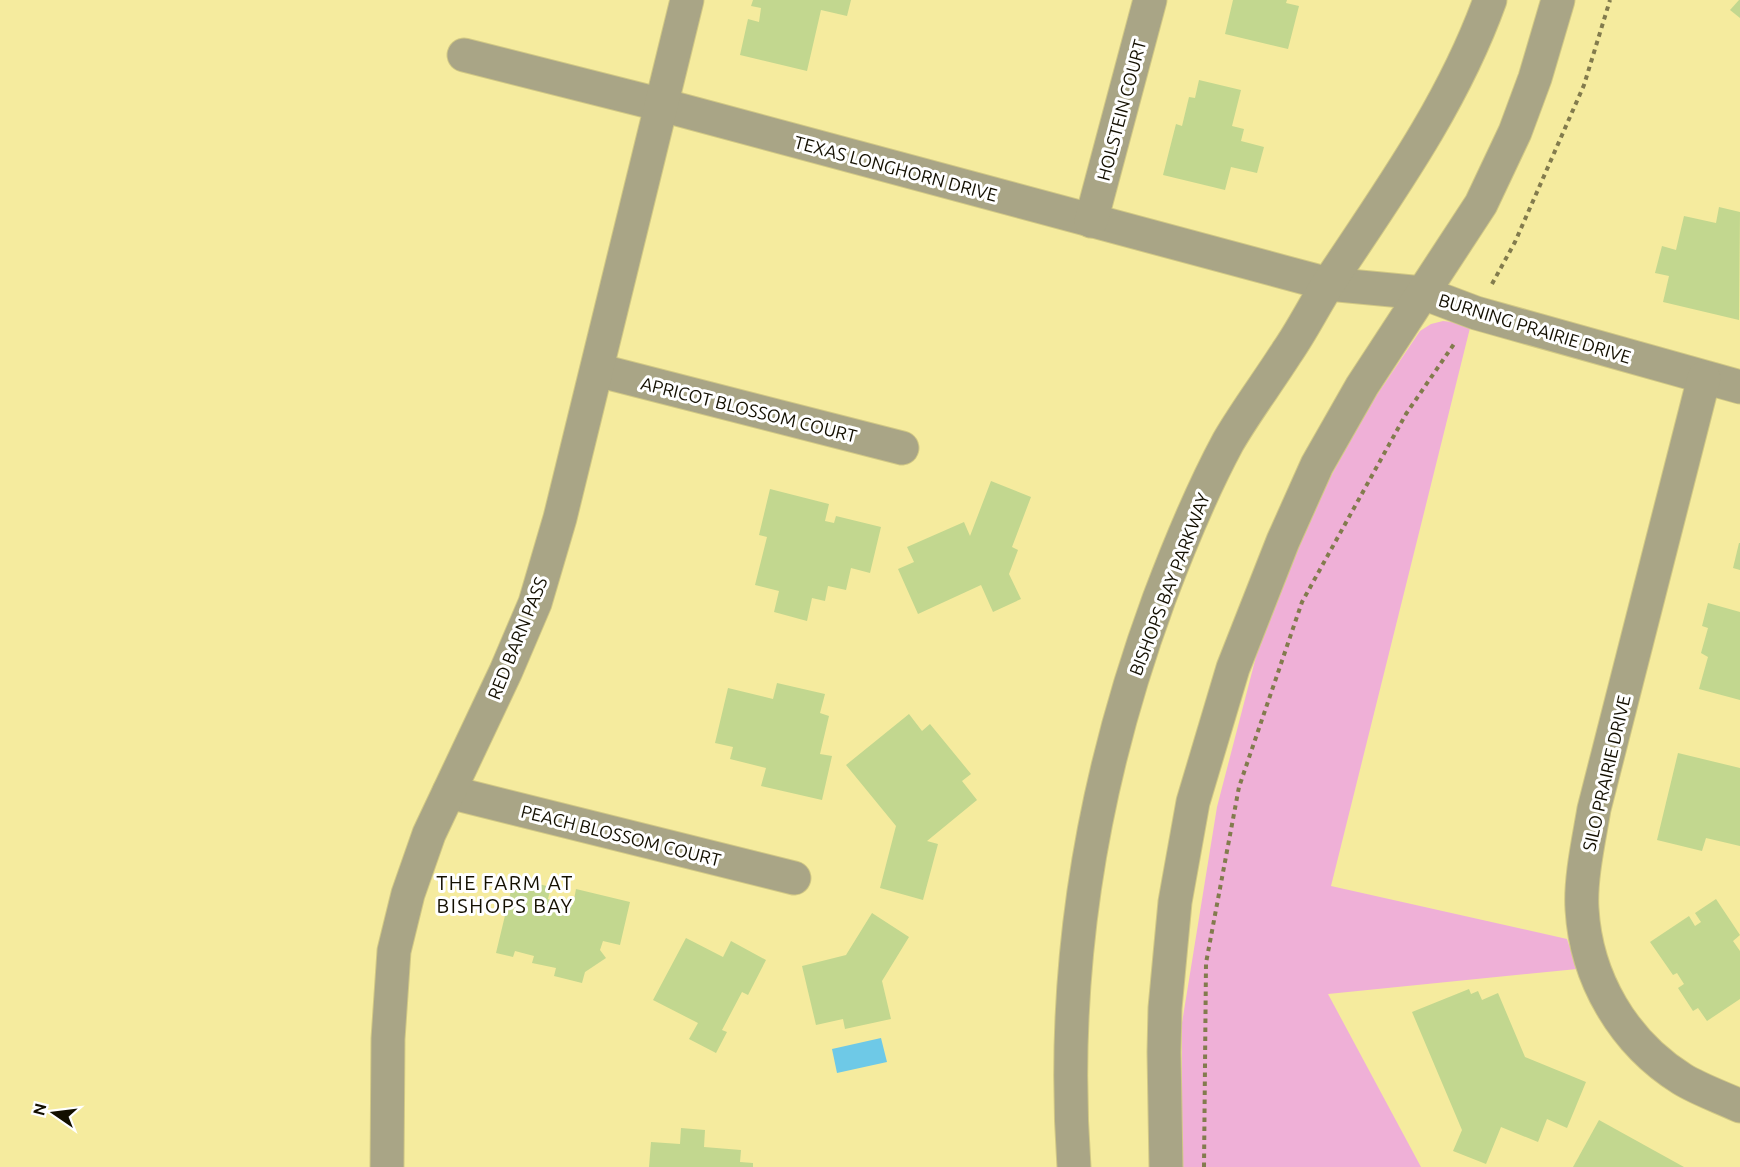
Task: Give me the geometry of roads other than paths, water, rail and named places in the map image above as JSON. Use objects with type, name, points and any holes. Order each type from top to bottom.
[{"type":"street","name":"RED BARN PASS","points":[[387,1167],[388,1039],[394,951],[412,884],[429,834],[506,671],[535,603],[560,518],[687,0]]},
{"type":"street","name":"HOLSTEIN COURT","points":[[1091,221],[1150,0]]},
{"type":"street","name":"BISHOPS BAY PARKWAY","points":[[1074,1167],[1070,1058],[1075,959],[1086,870],[1098,806],[1120,718],[1150,623],[1199,502],[1229,441],[1429,130],[1475,39],[1490,0]]},
{"type":"street","points":[[1166,1167],[1163,1062],[1166,997],[1175,902],[1186,833],[1200,777],[1233,668],[1261,593],[1317,465],[1362,386],[1481,204],[1515,132],[1535,78],[1558,0]]},
{"type":"street","name":"TEXAS LONGHORN DRIVE","points":[[464,55],[662,105],[1328,284]]},
{"type":"street","name":"BURNING PRAIRIE DRIVE","points":[[1328,284],[1423,293],[1476,313],[1740,387]]},
{"type":"street","name":"APRICOT BLOSSOM COURT","points":[[597,370],[902,448]]},
{"type":"street","name":"SILO PRAIRIE DRIVE","points":[[1704,378],[1594,809],[1586,856],[1582,908],[1590,960],[1608,1004],[1641,1046],[1682,1079],[1740,1106]]},
{"type":"street","name":"PEACH BLOSSOM COURT","points":[[449,792],[794,878]]},
{"type":"water","points":[[881,1038],[887,1062],[837,1073],[832,1049]]},
{"type":"district","name":"THE FARM AT BISHOPS BAY","points":[[505,894]]}]
